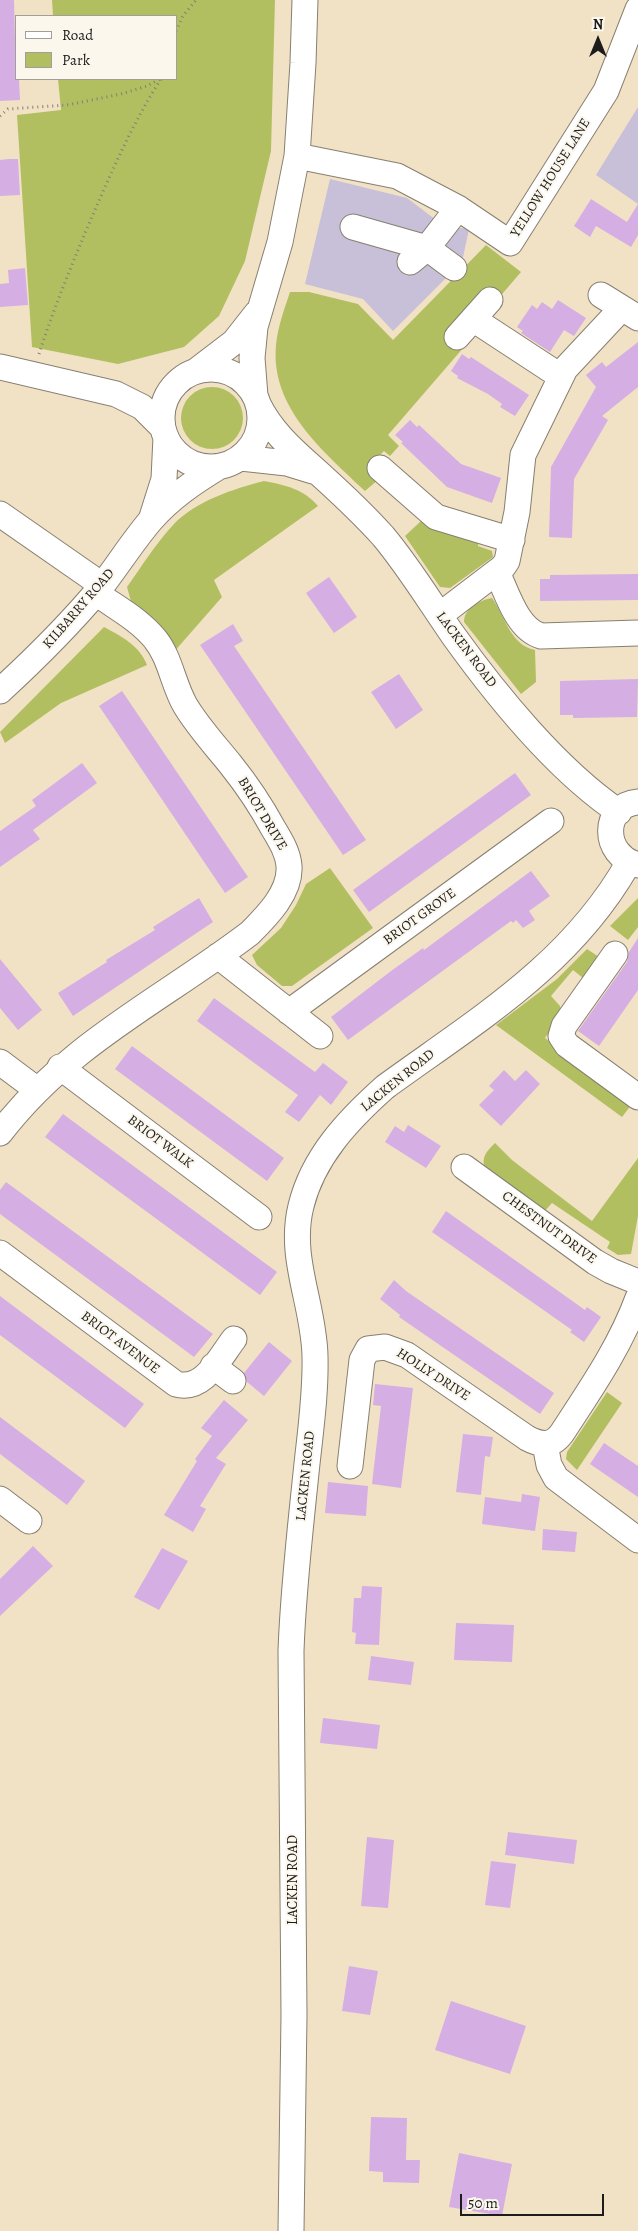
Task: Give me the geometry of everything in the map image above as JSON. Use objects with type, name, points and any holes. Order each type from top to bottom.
[{"type":"street","points":[[0,367],[116,394],[142,407],[165,433],[176,453],[186,460],[208,467],[230,462],[255,441],[261,420],[252,358],[259,310],[280,242],[297,156],[304,63],[305,0]]},
{"type":"street","name":"YELLOW HOUSE LANE","points":[[297,156],[397,176],[458,208],[510,243],[606,91],[634,18]]},
{"type":"street","points":[[418,255],[458,208]]},
{"type":"street","points":[[353,227],[454,268]]},
{"type":"street","points":[[490,300],[465,328],[560,376]]},
{"type":"street","points":[[440,615],[497,572],[507,561],[518,512],[523,454],[560,376],[620,307]]},
{"type":"street","points":[[165,433],[162,415],[166,398],[176,384],[234,342],[259,310]]},
{"type":"street","points":[[100,389],[134,391],[152,389],[212,368],[234,374],[243,380],[257,400]]},
{"type":"street","name":"LACKEN ROAD","points":[[257,400],[272,428],[281,438],[364,516],[383,537],[476,666],[532,732],[581,783],[628,807],[613,820],[610,830],[611,840],[614,849],[621,857],[634,864],[586,926],[536,976],[385,1088],[362,1108],[325,1152],[314,1172],[301,1206],[297,1223],[297,1257],[314,1335],[315,1368],[313,1408],[293,1596],[291,1651],[294,1996],[291,2231]]},
{"type":"street","name":"KILBARRY ROAD","points":[[150,521],[164,479],[165,433]]},
{"type":"street","name":"LACKEN ROAD","points":[[230,462],[287,463],[311,470],[323,478]]},
{"type":"street","name":"KILBARRY ROAD","points":[[0,691],[54,640],[99,589],[150,521],[181,491],[230,462]]},
{"type":"street","points":[[380,468],[436,517],[512,540]]},
{"type":"street","name":"BRIOT DRIVE","points":[[0,514],[99,589],[144,628],[158,643],[186,708],[255,798],[288,857],[289,872],[287,881],[270,911],[250,933],[122,1021],[60,1067],[36,1089],[0,1133]]},
{"type":"street","points":[[497,572],[515,610],[533,633],[541,636],[638,633]]},
{"type":"street","name":"BRIOT GROVE","points":[[289,1012],[551,821]]},
{"type":"street","points":[[615,954],[564,1026],[560,1036],[567,1045],[638,1096]]},
{"type":"street","points":[[218,956],[320,1036]]},
{"type":"street","points":[[0,1062],[36,1089]]},
{"type":"street","name":"BRIOT WALK","points":[[60,1067],[260,1217]]},
{"type":"street","name":"CHESTNUT DRIVE","points":[[464,1167],[595,1262],[638,1282]]},
{"type":"street","name":"BRIOT AVENUE","points":[[0,1253],[176,1384],[189,1386],[199,1383],[234,1339]]},
{"type":"street","points":[[638,1298],[618,1345],[588,1394],[560,1437],[545,1444],[549,1465],[556,1478],[638,1540]]},
{"type":"street","name":"HOLLY DRIVE","points":[[350,1466],[362,1360],[365,1352],[376,1347],[390,1348],[407,1355],[527,1438],[545,1444]]},
{"type":"street","points":[[214,1366],[233,1381]]},
{"type":"street","points":[[1,1501],[29,1521]]},
{"type":"path","points":[[178,27],[183,16],[196,0]]},
{"type":"path","points":[[0,116],[8,109],[67,105],[121,94],[159,80]]},
{"type":"path","points":[[33,375],[49,323],[110,175],[134,125],[160,80]]},
{"type":"shaded area","points":[[638,107],[638,204],[596,175]]},
{"type":"shaded area","points":[[330,179],[407,198],[444,226],[469,229],[462,262],[393,331],[363,299],[305,284]]},
{"type":"green space","points":[[52,0],[275,0],[271,151],[245,261],[219,316],[184,347],[118,364],[32,347],[17,115],[61,110],[58,80],[178,80],[178,15],[53,15]]},
{"type":"green space","points":[[486,245],[521,272],[497,300],[448,333],[464,347],[388,435],[399,446],[390,456],[384,451],[368,467],[379,479],[365,491],[333,461],[303,427],[291,409],[282,389],[276,368],[276,345],[290,292],[309,292],[358,304],[393,340]]},
{"type":"green space","points":[[212,387],[224,389],[234,396],[241,406],[243,418],[241,430],[234,440],[224,447],[212,449],[200,447],[190,440],[183,430],[181,418],[183,406],[190,396],[200,389]]},
{"type":"green space","points":[[264,481],[287,486],[307,495],[318,506],[214,580],[222,597],[173,653],[132,605],[127,587],[161,539],[183,516],[204,502]]},
{"type":"green space","points":[[422,520],[479,539],[478,546],[492,551],[493,557],[450,588],[440,587],[405,536]]},
{"type":"green space","points":[[492,598],[514,636],[527,647],[535,650],[536,682],[521,694],[464,622],[470,609]]},
{"type":"green space","points":[[104,627],[135,647],[147,665],[61,703],[5,743],[0,732]]},
{"type":"green space","points":[[330,868],[373,928],[292,986],[282,986],[257,965],[252,955],[281,928],[296,905],[306,884]]},
{"type":"green space","points":[[638,898],[638,927],[628,940],[610,926]]},
{"type":"green space","points":[[587,949],[599,957],[583,978],[573,970],[551,996],[560,1006],[562,1013],[545,1038],[632,1104],[622,1117],[496,1025],[557,979]]},
{"type":"green space","points":[[495,1143],[512,1160],[592,1221],[638,1158],[638,1216],[631,1254],[618,1255],[607,1248],[610,1242],[552,1203],[542,1214],[485,1170],[485,1155]]},
{"type":"green space","points":[[607,1392],[622,1403],[577,1470],[566,1459],[567,1452]]},
{"type":"building","points":[[0,0],[14,0],[15,80],[19,80],[20,100],[0,101]]},
{"type":"building","points":[[18,159],[20,195],[0,196],[0,160]]},
{"type":"building","points":[[591,199],[627,222],[638,204],[638,235],[631,247],[596,226],[590,237],[574,226]]},
{"type":"building","points":[[25,268],[28,305],[0,307],[0,284],[9,283],[8,270]]},
{"type":"building","points":[[558,300],[586,318],[574,336],[564,330],[550,352],[521,333],[523,331],[517,327],[532,305],[537,309],[542,302],[552,309]]},
{"type":"building","points":[[638,342],[638,387],[602,416],[608,420],[574,479],[572,538],[549,537],[551,467],[596,387],[586,375],[602,362],[606,367]]},
{"type":"building","points":[[462,354],[469,359],[471,357],[529,395],[515,416],[500,407],[502,404],[488,394],[457,378],[458,376],[451,371]]},
{"type":"building","points":[[410,420],[417,427],[419,425],[461,464],[501,478],[492,503],[447,487],[401,443],[403,442],[395,435]]},
{"type":"building","points":[[638,574],[638,600],[540,601],[540,579],[550,579],[550,575]]},
{"type":"building","points":[[329,577],[357,617],[334,633],[306,593]]},
{"type":"building","points":[[233,624],[243,641],[234,646],[366,840],[343,855],[200,645]]},
{"type":"building","points":[[399,674],[423,710],[396,729],[371,692]]},
{"type":"building","points":[[638,679],[637,717],[573,718],[573,715],[560,715],[560,681]]},
{"type":"building","points":[[122,691],[248,877],[225,893],[99,706]]},
{"type":"building","points":[[82,763],[97,783],[33,830],[40,839],[0,867],[0,831],[36,806],[32,800]]},
{"type":"building","points":[[515,773],[531,795],[369,912],[353,890]]},
{"type":"building","points":[[531,871],[550,896],[529,911],[535,920],[523,928],[516,920],[513,923],[511,921],[348,1040],[331,1017],[391,971],[423,948],[424,950]]},
{"type":"building","points":[[199,898],[213,922],[73,1016],[58,993],[107,962],[106,960],[155,930],[153,927]]},
{"type":"building","points":[[638,938],[638,990],[599,1046],[578,1031],[627,962],[629,952]]},
{"type":"building","points":[[0,959],[42,1010],[18,1030],[0,1008]]},
{"type":"building","points":[[214,998],[315,1072],[323,1063],[348,1082],[331,1105],[320,1095],[299,1122],[285,1112],[298,1095],[197,1021]]},
{"type":"building","points":[[132,1046],[284,1158],[267,1181],[115,1069]]},
{"type":"building","points":[[504,1070],[515,1081],[526,1070],[540,1084],[501,1126],[479,1105],[494,1090],[489,1086]]},
{"type":"building","points":[[63,1114],[277,1272],[260,1295],[45,1137]]},
{"type":"building","points":[[408,1125],[441,1146],[426,1168],[385,1142],[395,1126],[404,1132]]},
{"type":"building","points":[[6,1182],[213,1334],[194,1357],[0,1214],[0,1190]]},
{"type":"building","points":[[446,1211],[585,1310],[587,1307],[601,1317],[584,1342],[570,1332],[572,1330],[432,1232]]},
{"type":"building","points":[[394,1280],[406,1291],[554,1393],[540,1414],[399,1317],[400,1315],[380,1299]]},
{"type":"building","points":[[0,1296],[144,1404],[125,1428],[0,1335]]},
{"type":"building","points":[[269,1342],[292,1361],[264,1396],[247,1382],[244,1373]]},
{"type":"building","points":[[375,1384],[413,1388],[401,1488],[372,1484],[381,1406],[373,1405]]},
{"type":"building","points":[[224,1400],[248,1420],[216,1458],[226,1464],[200,1506],[206,1509],[193,1532],[164,1515],[197,1461],[195,1459],[212,1436],[201,1428]]},
{"type":"building","points":[[0,1417],[85,1481],[67,1505],[0,1454]]},
{"type":"building","points":[[463,1434],[493,1437],[490,1457],[485,1456],[481,1495],[456,1492]]},
{"type":"building","points":[[604,1443],[638,1466],[638,1497],[590,1464]]},
{"type":"building","points":[[328,1482],[368,1486],[366,1516],[325,1513]]},
{"type":"building","points":[[522,1494],[540,1497],[535,1531],[482,1524],[485,1497],[521,1502]]},
{"type":"building","points":[[543,1529],[577,1532],[575,1552],[542,1550]]},
{"type":"building","points":[[33,1546],[53,1566],[0,1616],[0,1579]]},
{"type":"building","points":[[162,1548],[188,1561],[159,1610],[134,1597]]},
{"type":"building","points":[[362,1586],[382,1587],[379,1645],[355,1644],[356,1633],[352,1632],[354,1598],[361,1598]]},
{"type":"building","points":[[456,1623],[514,1625],[512,1662],[454,1660]]},
{"type":"building","points":[[371,1656],[414,1662],[411,1685],[368,1680]]},
{"type":"building","points":[[323,1718],[380,1725],[377,1749],[320,1743]]},
{"type":"building","points":[[508,1832],[577,1840],[574,1864],[505,1855]]},
{"type":"building","points":[[367,1837],[394,1840],[388,1908],[361,1906]]},
{"type":"building","points":[[491,1861],[516,1864],[510,1908],[485,1905]]},
{"type":"building","points":[[349,1966],[378,1971],[370,2015],[342,2011]]},
{"type":"building","points":[[451,2001],[526,2026],[510,2074],[435,2050]]},
{"type":"building","points":[[371,2117],[407,2118],[406,2160],[420,2160],[419,2183],[383,2182],[383,2172],[369,2171]]},
{"type":"building","points":[[459,2153],[512,2164],[502,2216],[449,2207]]}]
